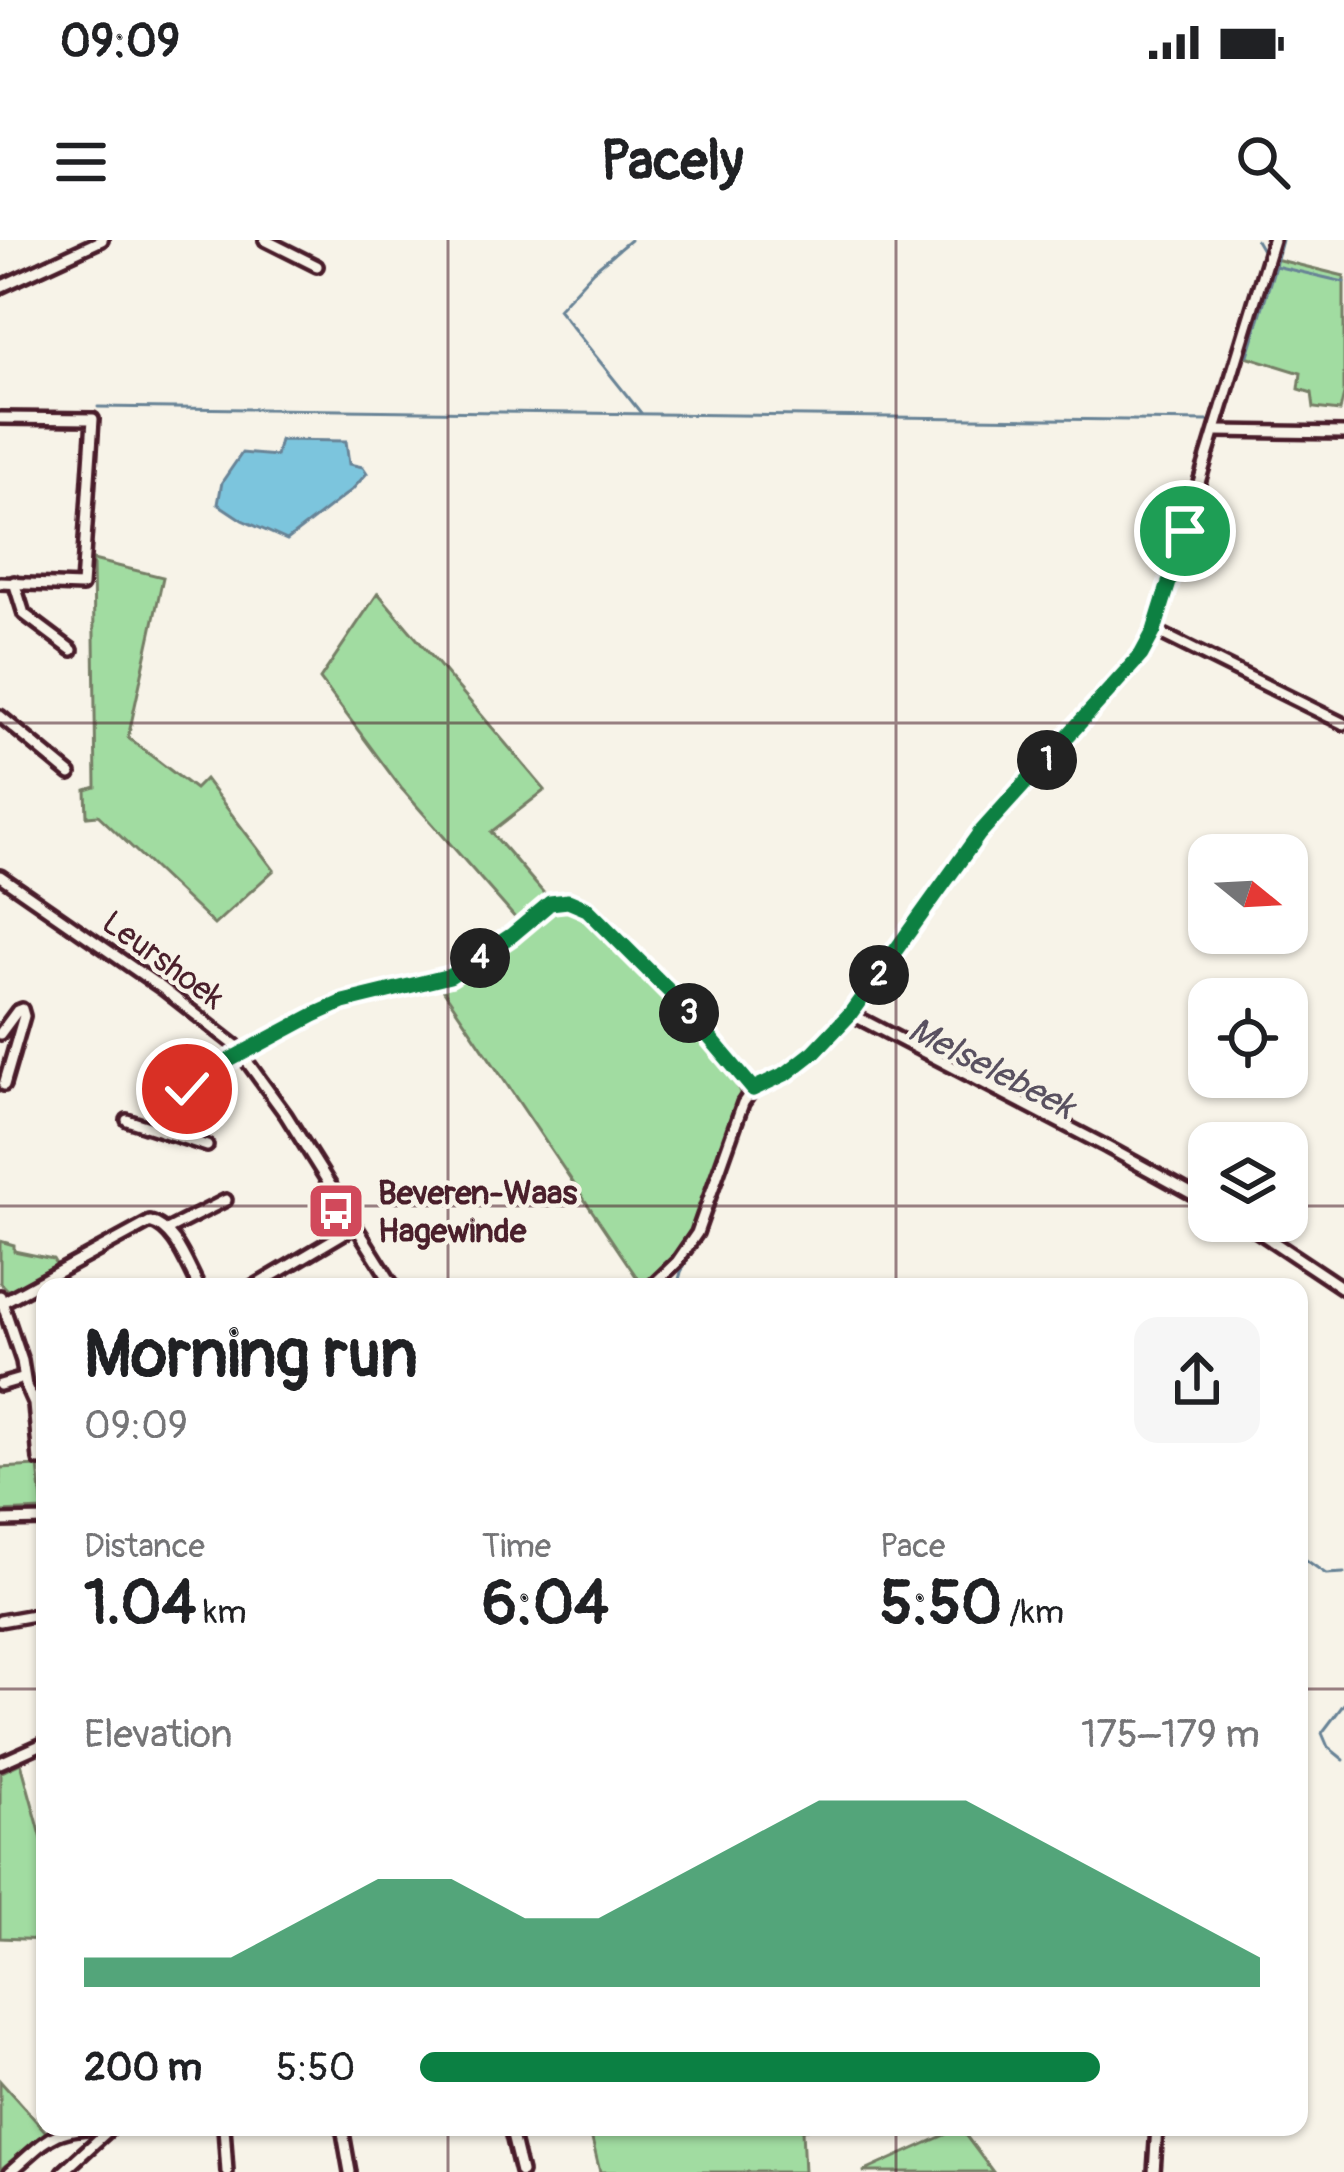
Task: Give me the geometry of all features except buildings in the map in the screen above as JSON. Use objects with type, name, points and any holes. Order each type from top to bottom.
[{"type":"street","points":[[0,287],[102,240]]},
{"type":"street","points":[[265,240],[317,266]]},
{"type":"street","points":[[660,1278],[697,1233],[743,1102],[753,1089],[787,1073],[850,1014],[979,834],[1141,655],[1154,631],[1271,241]]},
{"type":"street","points":[[0,418],[94,419],[82,586],[0,583]]},
{"type":"street","points":[[1216,431],[1344,433]]},
{"type":"street","points":[[14,582],[24,614],[72,650]]},
{"type":"street","points":[[1154,631],[1344,724]]},
{"type":"street","points":[[0,716],[70,774]]},
{"type":"street","name":"Leurshoek","points":[[2,883],[224,1034],[286,1115],[388,1278]]},
{"type":"street","points":[[170,1134],[187,1089],[212,1071],[343,1002],[450,976],[550,903],[568,901],[587,909],[679,1001],[753,1089]]},
{"type":"street","points":[[0,1034],[22,1009],[4,1085]]},
{"type":"street","points":[[850,1014],[1188,1191]]},
{"type":"street","points":[[127,1120],[207,1146]]},
{"type":"street","points":[[167,1230],[226,1200]]},
{"type":"street","points":[[42,1278],[144,1224],[157,1222],[167,1230],[194,1278]]},
{"type":"street","points":[[268,1278],[356,1226]]},
{"type":"street","points":[[1274,1242],[1344,1288]]},
{"type":"street","points":[[36,1281],[2,1299],[25,1378],[36,1398]]},
{"type":"street","points":[[0,1385],[25,1378]]},
{"type":"street","points":[[0,1521],[36,1520]]},
{"type":"street","points":[[0,1621],[36,1615]]},
{"type":"street","points":[[0,1763],[36,1747]]},
{"type":"street","points":[[10,2172],[52,2136]]},
{"type":"street","points":[[63,2172],[99,2136]]},
{"type":"street","points":[[225,2136],[227,2172]]},
{"type":"street","points":[[344,2136],[350,2172]]},
{"type":"street","points":[[511,2136],[521,2172]]},
{"type":"street","points":[[1154,2172],[1156,2136]]},
{"type":"green space","points":[[1275,259],[1344,276],[1340,411],[1314,408],[1312,393],[1299,389],[1301,373],[1246,356]]},
{"type":"green space","points":[[93,560],[163,577],[128,738],[195,789],[205,779],[274,870],[214,925],[98,815],[87,816],[86,790],[96,787]]},
{"type":"green space","points":[[378,593],[545,790],[491,832],[548,898],[517,920],[401,788],[320,679]]},
{"type":"green space","points":[[562,905],[581,915],[627,956],[736,1082],[740,1093],[691,1230],[672,1258],[650,1278],[637,1278],[440,985],[488,959]]},
{"type":"green space","points":[[0,1241],[14,1245],[14,1251],[53,1259],[57,1266],[20,1289],[7,1290],[0,1283]]},
{"type":"green space","points":[[36,1466],[36,1510],[0,1512],[0,1468]]},
{"type":"green space","points":[[21,1763],[36,1817],[36,1940],[0,1938],[0,1773]]},
{"type":"green space","points":[[0,2081],[36,2121],[36,2136],[41,2136],[0,2170]]},
{"type":"green space","points":[[591,2136],[802,2136],[804,2172],[600,2172]]},
{"type":"green space","points":[[942,2136],[966,2136],[993,2172],[863,2172]]},
{"type":"water","points":[[280,440],[346,441],[349,464],[367,473],[287,540],[218,504],[222,482],[242,453],[276,456]]},
{"type":"waterway","points":[[630,240],[558,309],[641,413]]},
{"type":"waterway","points":[[1256,240],[1262,260]]},
{"type":"waterway","points":[[1275,266],[1282,240]]},
{"type":"waterway","points":[[1248,355],[1275,266],[1344,282]]},
{"type":"waterway","points":[[98,407],[1210,421],[1238,338]]},
{"type":"waterway","name":"Melselebeek","points":[[769,1087],[810,1064],[850,1024],[867,1028]]},
{"type":"waterway","name":"Melselebeek","points":[[924,1057],[1006,1099]]},
{"type":"waterway","name":"Melselebeek","points":[[745,1111],[760,1091]]},
{"type":"waterway","name":"Melselebeek","points":[[679,1278],[698,1239]]},
{"type":"waterway","name":"Melselebeek","points":[[1308,1561],[1326,1574],[1344,1573]]},
{"type":"waterway","name":"Melselebeek","points":[[1344,1704],[1322,1733],[1328,1747],[1344,1760]]},
{"type":"waterway","points":[[1149,2172],[1151,2136]]},
{"type":"place","name":"Beveren-Waas Hagewinde","points":[[336,1211]]},
{"type":"route","points":[[187,1089],[236,1056],[343,1002],[450,976],[550,903],[568,901],[587,909],[679,1001],[753,1089],[787,1073],[850,1014],[979,834],[1141,655],[1154,631],[1185,531]]}]
